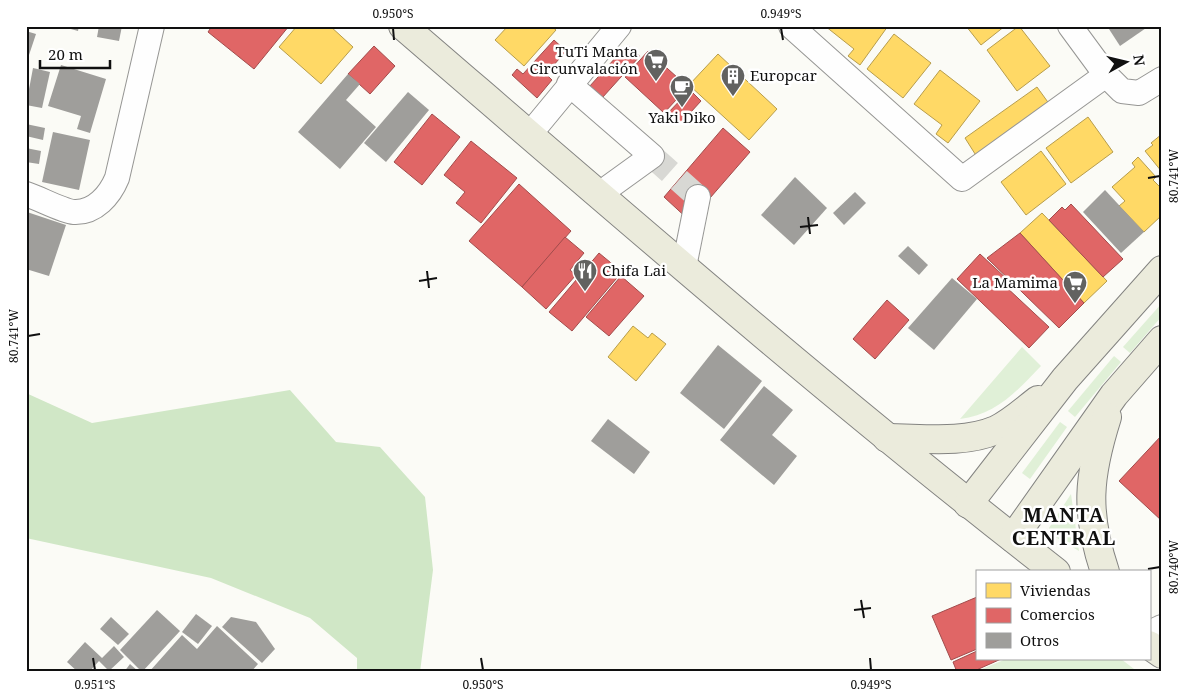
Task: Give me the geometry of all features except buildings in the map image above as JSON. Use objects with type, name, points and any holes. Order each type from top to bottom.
[{"type":"main road","points":[[403,26],[598,194],[887,438],[1053,570]]},
{"type":"main road","points":[[968,504],[1064,379],[1162,270]]},
{"type":"main road","points":[[1013,538],[1114,395],[1162,340]]},
{"type":"main road","points":[[887,438],[947,439],[974,436],[996,430],[1064,379]]},
{"type":"main road","points":[[1104,570],[1096,545],[1091,516],[1091,482],[1096,450],[1114,395]]},
{"type":"main road","points":[[1150,646],[1162,654]]},
{"type":"street","points":[[26,194],[74,212],[89,209],[104,200],[111,192],[117,178],[152,26]]},
{"type":"street","points":[[529,134],[619,26]]},
{"type":"street","points":[[791,26],[962,179],[1114,83]]},
{"type":"street","points":[[1070,26],[1114,83],[1139,93],[1162,80]]},
{"type":"street","points":[[570,84],[652,156],[598,194]]},
{"type":"street","points":[[684,267],[698,197]]},
{"type":"street","points":[[1150,633],[1162,627]]},
{"type":"green space","points":[[1162,303],[1162,316],[1130,353],[1123,347]]},
{"type":"green space","points":[[1022,347],[1041,366],[1014,393],[995,407],[973,417],[960,419]]},
{"type":"green space","points":[[1114,356],[1121,362],[1075,417],[1068,411]]},
{"type":"green space","points":[[290,390],[336,442],[380,447],[425,497],[433,570],[420,672],[357,672],[357,658],[310,618],[211,578],[26,538],[26,393],[92,423]]},
{"type":"green space","points":[[1060,422],[1067,427],[1030,479],[1022,473]]},
{"type":"green space","points":[[1071,494],[1079,551],[1052,535],[1049,528]]},
{"type":"green space","points":[[1004,660],[1122,660],[1138,672],[975,672]]},
{"type":"tunnel","points":[[652,156],[698,197]]},
{"type":"place","name":"TuTi Manta Circunvalación","points":[[656,82]]},
{"type":"place","name":"Europcar","points":[[733,97]]},
{"type":"place","name":"Yaki Diko","points":[[682,108]]},
{"type":"place","name":"Chifa Lai","points":[[585,292]]},
{"type":"place","name":"La Mamima","points":[[1075,304]]},
{"type":"district","name":"MANTA CENTRAL","points":[[1064,526]]}]
